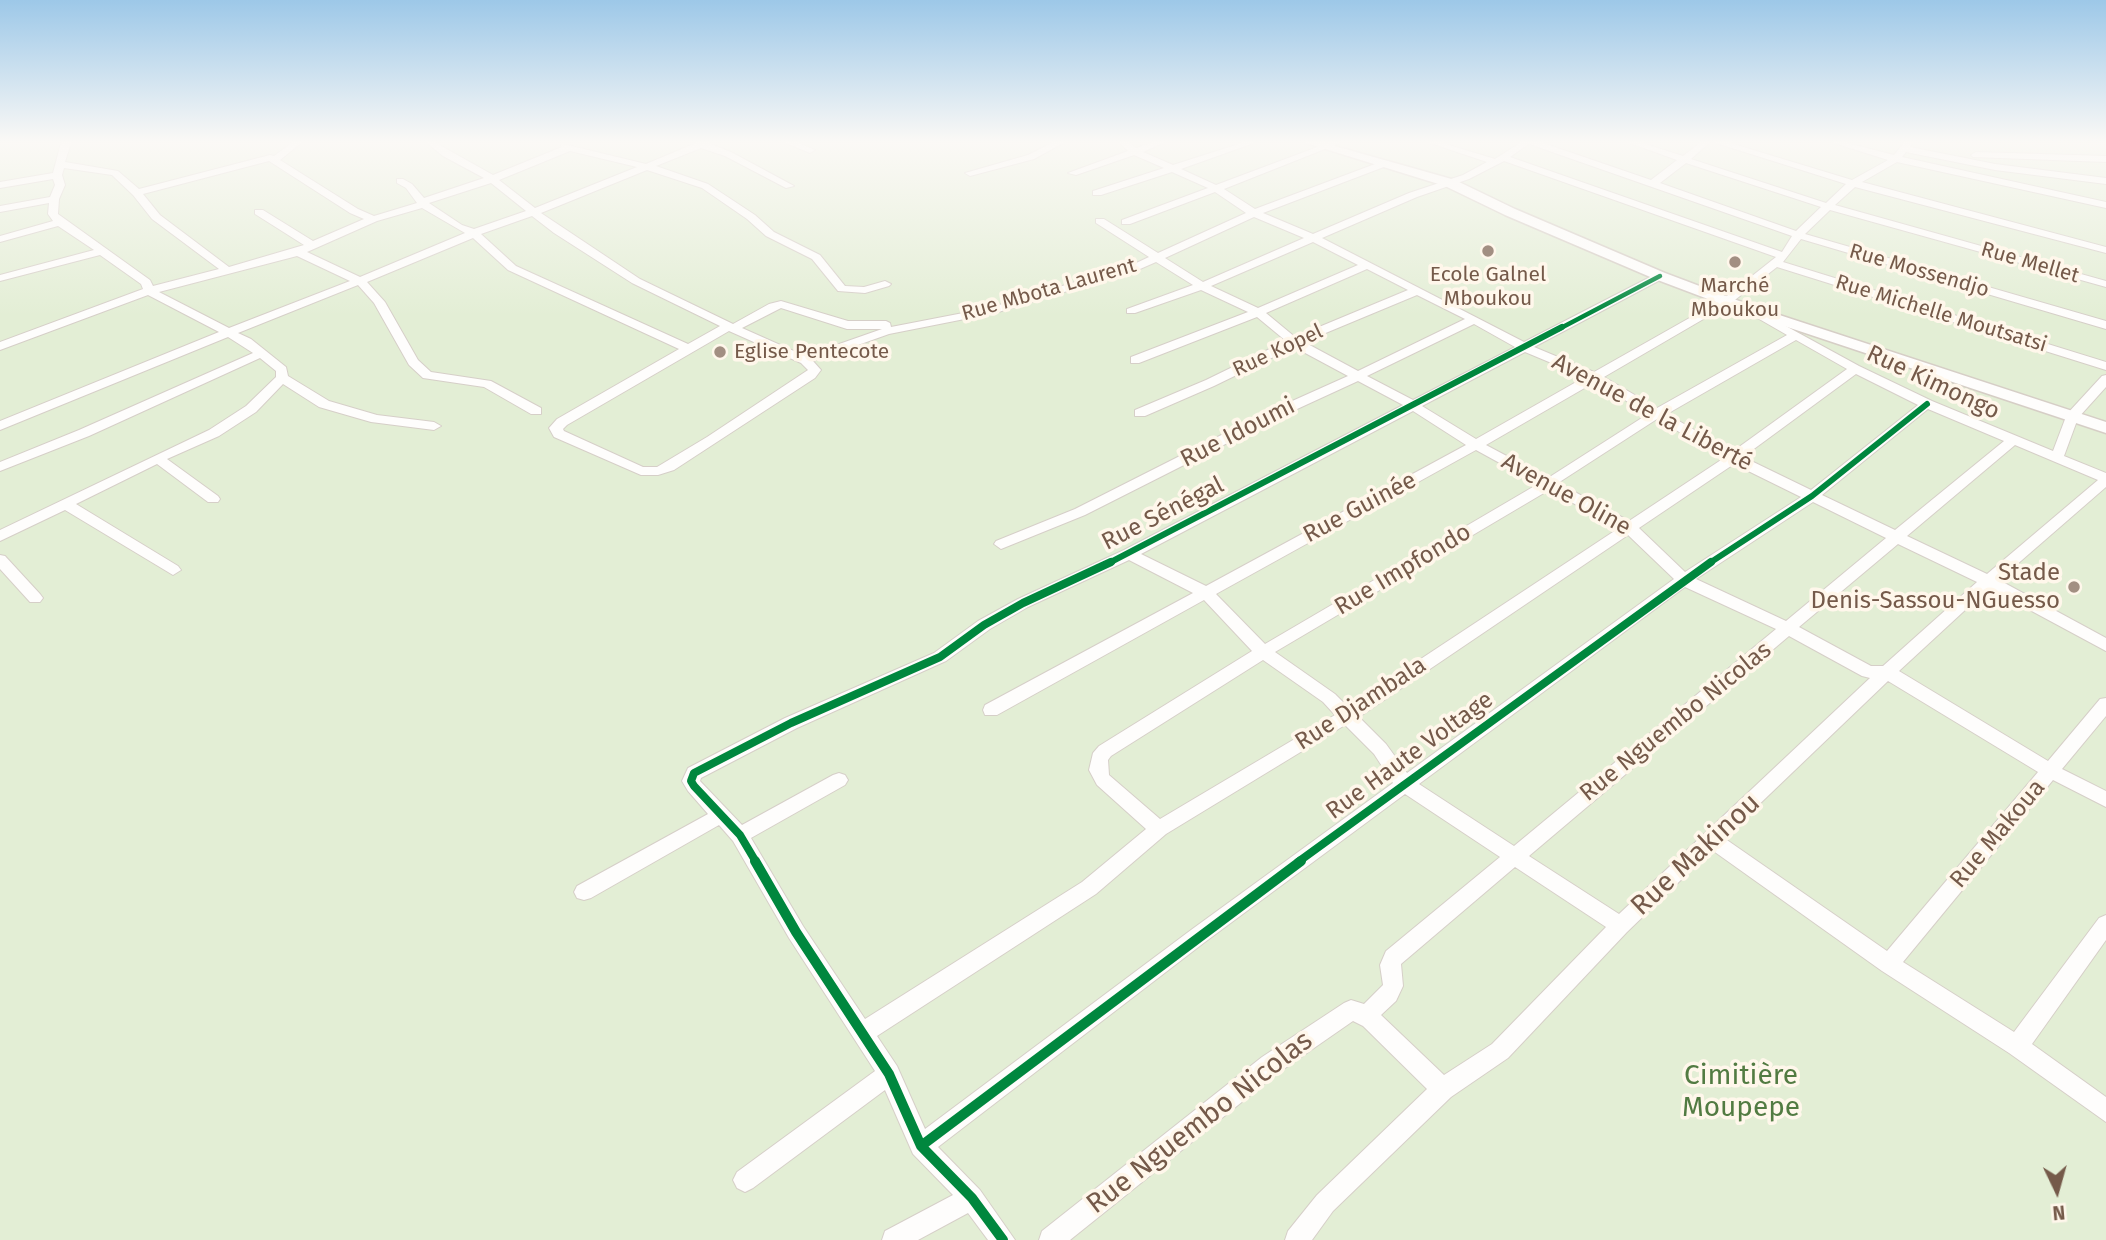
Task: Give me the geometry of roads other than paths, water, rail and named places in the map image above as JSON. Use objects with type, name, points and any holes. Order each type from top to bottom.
[{"type":"main road","points":[[1487,201],[1660,276],[1750,310],[2106,428]]},
{"type":"street","points":[[0,209],[44,201]]},
{"type":"street","points":[[0,547],[3,542],[0,537],[234,421],[282,379],[282,370],[262,353],[229,332],[149,291],[146,282],[60,222],[53,214],[54,201]]},
{"type":"street","points":[[144,201],[156,217],[227,270]]},
{"type":"street","points":[[338,201],[373,219]]},
{"type":"street","points":[[0,346],[149,291],[313,246],[373,219],[429,201]]},
{"type":"street","points":[[517,201],[636,281],[732,327],[806,360],[815,370],[669,467],[658,471],[642,471],[559,433],[556,428],[686,348],[732,327],[773,306],[781,304],[847,325],[921,323]]},
{"type":"street","points":[[0,426],[229,332],[361,282],[474,233],[560,201]]},
{"type":"street","points":[[727,201],[751,217],[769,234],[816,257],[842,289],[865,290],[884,284]]},
{"type":"street","points":[[1126,222],[1182,201]]},
{"type":"street","name":"Avenue de la Liberté","points":[[1236,201],[1254,213],[1313,238],[1418,290],[1524,347],[1592,376],[1733,458],[1988,581],[2106,645]]},
{"type":"street","name":"Rue Mbota Laurent","points":[[806,360],[886,331],[991,311],[1136,267],[1286,201]]},
{"type":"street","points":[[1131,311],[1202,286],[1399,201]]},
{"type":"street","name":"Rue Michelle Moutsatsi","points":[[1615,201],[1780,259],[2106,366]]},
{"type":"street","name":"Rue Mossendjo","points":[[1703,201],[1798,235],[2106,325]]},
{"type":"street","name":"Rue Mellet","points":[[1811,201],[2106,284]]},
{"type":"street","name":"Rue Guinée","points":[[990,710],[1476,445],[1592,376],[1727,301],[1780,259],[1798,235],[1836,201]]},
{"type":"street","points":[[1920,201],[2106,250]]},
{"type":"street","points":[[2087,201],[2106,205]]},
{"type":"street","points":[[423,203],[458,227],[474,233],[512,268],[686,348]]},
{"type":"street","points":[[259,212],[313,246]]},
{"type":"street","name":"Avenue Oline","points":[[1100,221],[1202,286],[1258,312],[1294,342],[1414,406],[1476,445],[1629,527],[1684,580],[1789,629],[1868,672],[1888,673],[2051,771],[2106,800]]},
{"type":"street","points":[[0,239],[60,222]]},
{"type":"street","points":[[298,251],[361,282],[379,302],[413,362],[427,375],[487,384],[536,411]]},
{"type":"street","points":[[0,278],[100,252]]},
{"type":"street","points":[[1135,360],[1258,312],[1367,265]]},
{"type":"street","name":"Rue Sénégal","points":[[722,816],[691,780],[694,773],[703,766],[940,657],[984,625],[1023,603],[1129,554],[1660,276]]},
{"type":"street","name":"Rue Kopel","points":[[1140,413],[1294,342],[1418,290]]},
{"type":"street","name":"Rue Kimongo","points":[[1750,310],[1855,369],[1927,404],[2106,479]]},
{"type":"street","name":"Rue Idoumi","points":[[1001,544],[1080,512],[1266,418],[1474,319]]},
{"type":"street","name":"Rue Impfondo","points":[[1159,829],[1103,780],[1098,771],[1099,758],[1263,652],[1548,484],[1655,415],[1794,336]]},
{"type":"street","points":[[0,467],[84,433],[262,353]]},
{"type":"street","name":"Rue Djambala","points":[[863,1033],[1089,888],[1159,829],[1347,716],[1733,458],[1855,369]]},
{"type":"street","points":[[282,379],[324,404],[346,411],[376,419],[435,426]]},
{"type":"street","points":[[2057,457],[2072,417],[2106,379]]},
{"type":"street","name":"Rue Haute Voltage","points":[[921,1146],[1404,784],[1684,580],[1812,496],[1927,404]]},
{"type":"street","name":"Rue Nguembo Nicolas","points":[[1051,1240],[1270,1065],[1389,994],[1394,986],[1390,965],[1393,958],[2013,440]]},
{"type":"street","points":[[158,459],[213,499]]},
{"type":"street","name":"Rue Makinou","points":[[1297,1240],[1325,1203],[1443,1089],[1500,1051],[1620,926],[1888,673],[1988,581],[2106,479]]},
{"type":"street","points":[[66,504],[173,570]]},
{"type":"street","points":[[1129,554],[1205,592],[1263,652],[1329,698],[1380,749],[1404,784],[1620,926]]},
{"type":"street","points":[[0,560],[36,598]]},
{"type":"street","name":"Rue Makoua","points":[[1889,964],[2106,704]]},
{"type":"street","points":[[740,835],[839,780]]},
{"type":"street","points":[[584,892],[722,816],[740,835],[796,932],[889,1074],[921,1146],[972,1198],[1003,1240]]},
{"type":"street","points":[[1712,840],[1889,964],[2017,1046],[2106,1111]]},
{"type":"street","points":[[2017,1046],[2106,924]]},
{"type":"street","points":[[1358,1014],[1443,1089]]},
{"type":"street","points":[[745,1180],[889,1074]]},
{"type":"street","points":[[894,1240],[972,1198]]},
{"type":"place","name":"Ecole Galnel Mboukou","points":[[1488,251]]},
{"type":"place","name":"Marché Mboukou","points":[[1735,262]]},
{"type":"place","name":"Eglise Pentecote","points":[[720,352]]},
{"type":"place","name":"Stade Denis-Sassou-NGuesso","points":[[2074,587]]},
{"type":"park label","name":"Cimitière Moupepe","points":[[1741,1092]]}]
